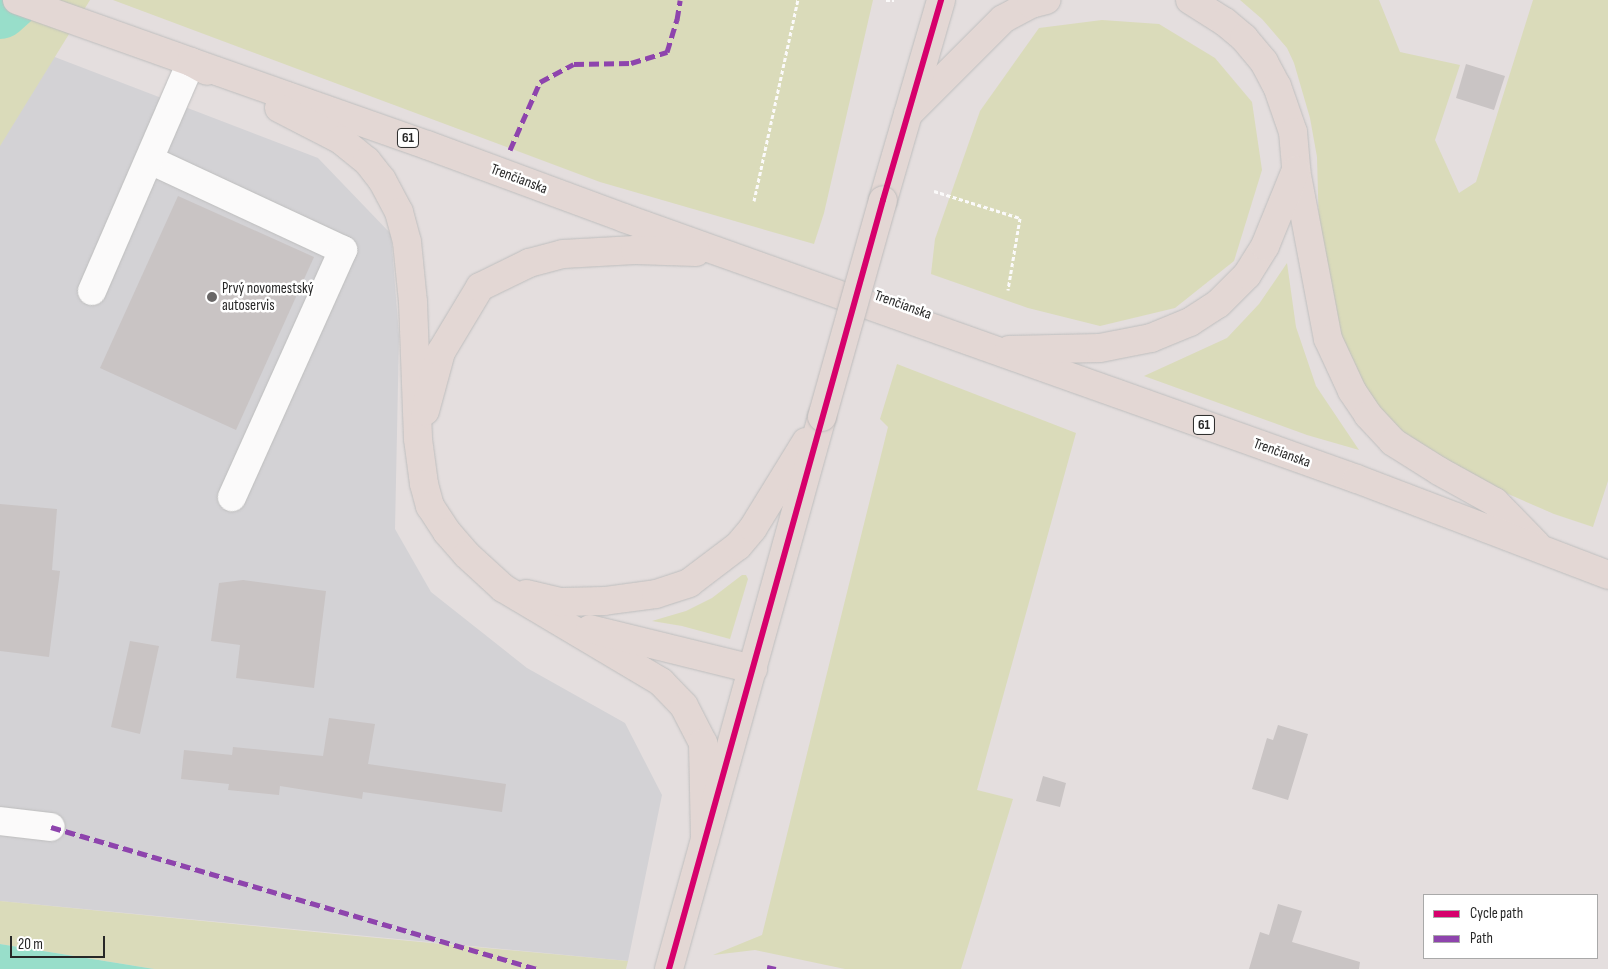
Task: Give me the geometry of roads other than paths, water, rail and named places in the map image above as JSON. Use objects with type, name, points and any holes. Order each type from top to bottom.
[{"type":"main road","name":"61","points":[[17,0],[191,62]]},
{"type":"main road","points":[[672,960],[754,669],[822,417],[941,0]]},
{"type":"main road","points":[[907,116],[1003,19],[1031,4],[1046,0]]},
{"type":"main road","points":[[1190,0],[1225,22],[1244,38],[1264,62],[1278,86],[1287,108],[1293,132],[1296,170],[1328,339],[1352,390],[1368,415],[1392,442],[1439,471],[1496,502],[1539,547]]},
{"type":"main road","points":[[191,62],[341,140],[367,161],[382,180],[399,212],[407,242],[413,302],[418,439],[424,484],[430,506],[447,532],[467,555],[503,588],[661,682],[684,706],[703,743],[705,839]]},
{"type":"main road","name":"Trenčianska","points":[[191,62],[1357,479],[1539,547],[1608,575]]},
{"type":"main road","points":[[992,350],[1100,348],[1151,338],[1190,322],[1218,304],[1247,275],[1265,246],[1296,170]]},
{"type":"main road","points":[[418,439],[441,352],[480,287],[529,263],[562,254],[635,250],[721,253]]},
{"type":"main road","points":[[503,588],[562,602],[604,601],[656,594],[690,583],[738,546],[753,528],[822,417]]},
{"type":"main road","points":[[561,622],[754,669]]},
{"type":"street","points":[[92,291],[191,62]]},
{"type":"street","points":[[150,160],[343,250],[232,497]]},
{"type":"street","points":[[0,821],[51,827]]},
{"type":"waterway","points":[[0,10],[11,0]]},
{"type":"place","name":"Prvý novomestský autoservis","points":[[212,297]]}]
